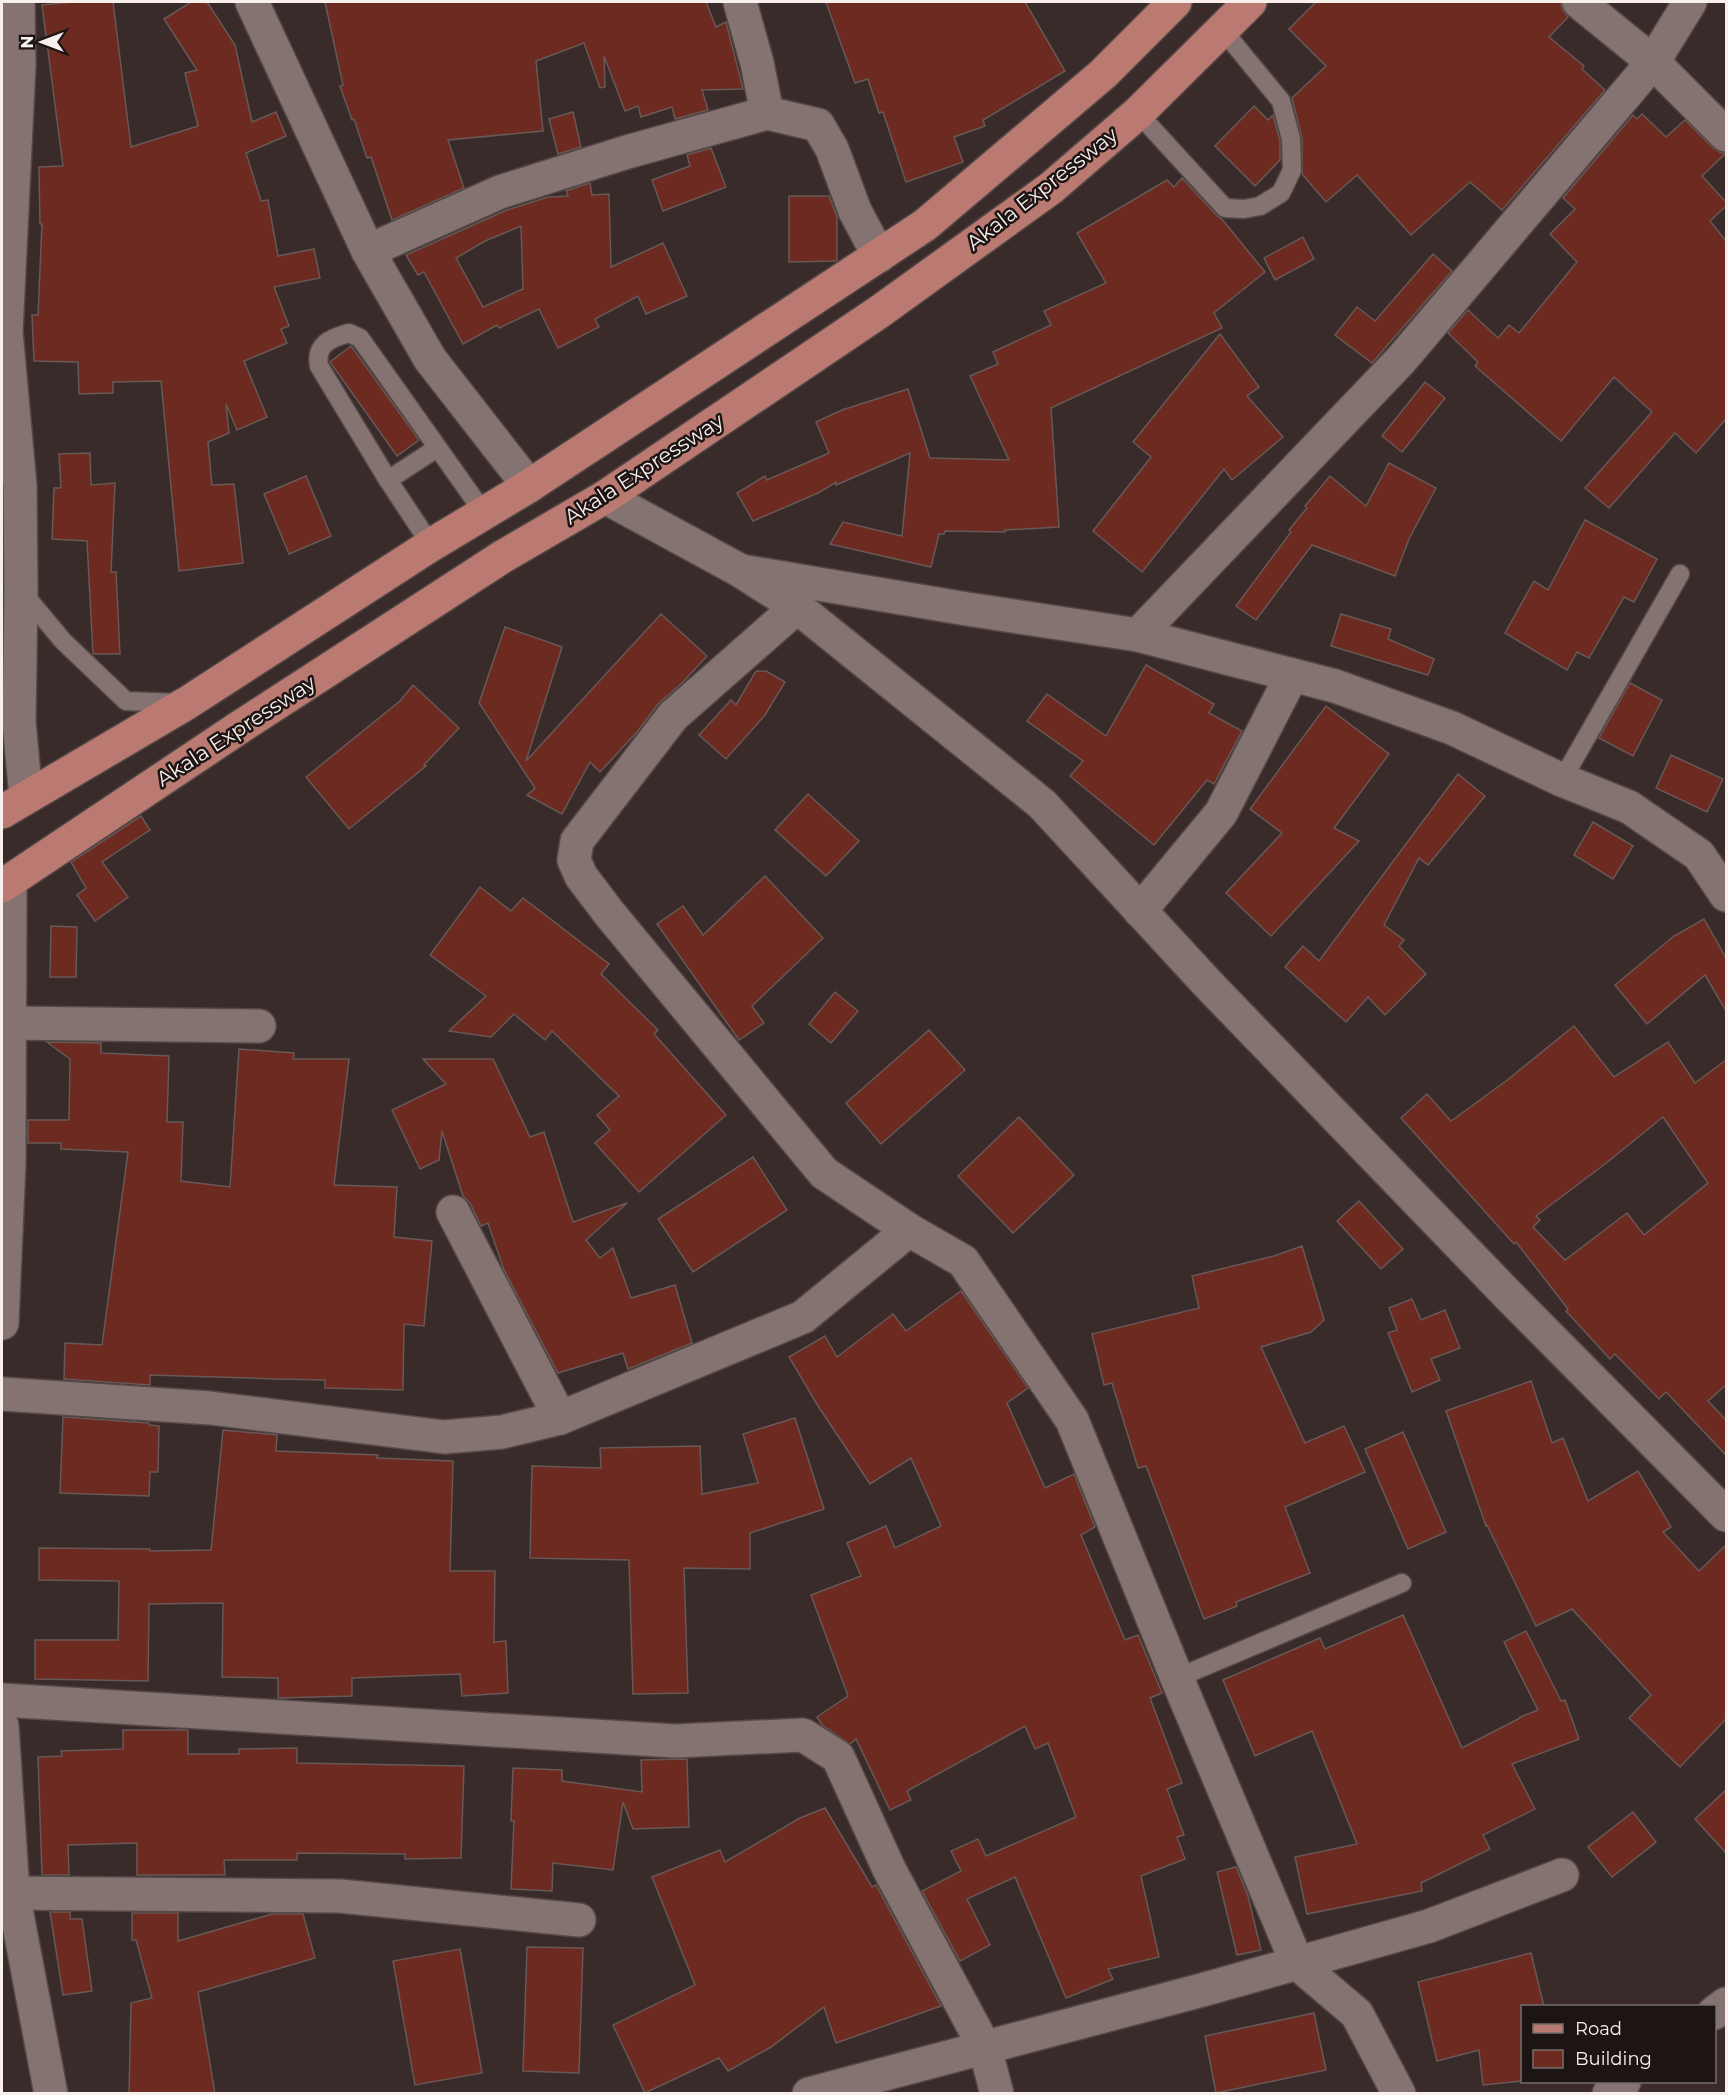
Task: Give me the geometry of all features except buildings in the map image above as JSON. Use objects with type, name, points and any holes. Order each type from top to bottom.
[{"type":"main road","points":[[14,804],[187,703],[431,545],[529,486],[925,225],[1103,74],[1175,2]]},
{"type":"main road","name":"Akala Expressway","points":[[6,884],[240,727],[472,577],[606,497],[879,312],[1051,188],[1138,113],[1221,28],[1250,2]]},
{"type":"main road","points":[[1103,74],[1138,113]]},
{"type":"street","points":[[14,804],[19,722],[20,486],[6,332],[19,65],[18,2]]},
{"type":"street","points":[[252,2],[368,251],[430,359],[529,486]]},
{"type":"street","points":[[740,2],[758,63],[767,113]]},
{"type":"street","points":[[1579,2],[1653,62],[1726,135]]},
{"type":"street","points":[[1138,635],[1401,360],[1653,62],[1690,2]]},
{"type":"street","points":[[368,251],[500,192],[627,152],[767,113],[818,125],[832,149],[855,211],[879,256]]},
{"type":"street","points":[[606,497],[741,571],[797,607],[1042,804],[1140,912],[1502,1289],[1726,1515]]},
{"type":"street","points":[[741,571],[1138,635],[1335,686],[1452,728],[1562,780],[1629,807],[1699,855],[1726,895]]},
{"type":"street","points":[[797,607],[673,716],[577,841],[574,860],[581,876],[609,912],[824,1173],[909,1230],[963,1260],[1072,1420],[1297,1963],[1357,2014],[1399,2094]]},
{"type":"street","points":[[1140,912],[1221,813],[1292,675]]},
{"type":"street","points":[[2,1323],[9,1163],[6,884]]},
{"type":"street","points":[[9,1023],[259,1026]]},
{"type":"street","points":[[453,1212],[560,1418]]},
{"type":"street","points":[[2,1394],[210,1408],[444,1437],[502,1432],[560,1418],[803,1317],[909,1230]]},
{"type":"street","points":[[2,1700],[675,1741],[803,1735],[838,1757],[889,1869],[985,2048],[997,2094]]},
{"type":"street","points":[[2,1726],[7,1893],[51,2094]]},
{"type":"street","points":[[809,2094],[1429,1926],[1562,1875]]},
{"type":"street","points":[[7,1893],[120,1896],[340,1896],[579,1920]]},
{"type":"street","points":[[1609,2094],[1623,2083]]},
{"type":"lane","points":[[1138,113],[1225,208],[1244,209],[1260,206],[1281,193],[1292,170],[1291,139],[1281,101],[1221,28]]},
{"type":"lane","points":[[431,545],[388,480],[319,366],[317,356],[321,347],[340,335],[349,333],[360,338],[484,513]]},
{"type":"lane","points":[[388,480],[437,448]]},
{"type":"lane","points":[[1562,780],[1680,574]]},
{"type":"lane","points":[[21,591],[63,641],[126,701],[187,703]]},
{"type":"lane","points":[[1177,1678],[1402,1583]]}]
